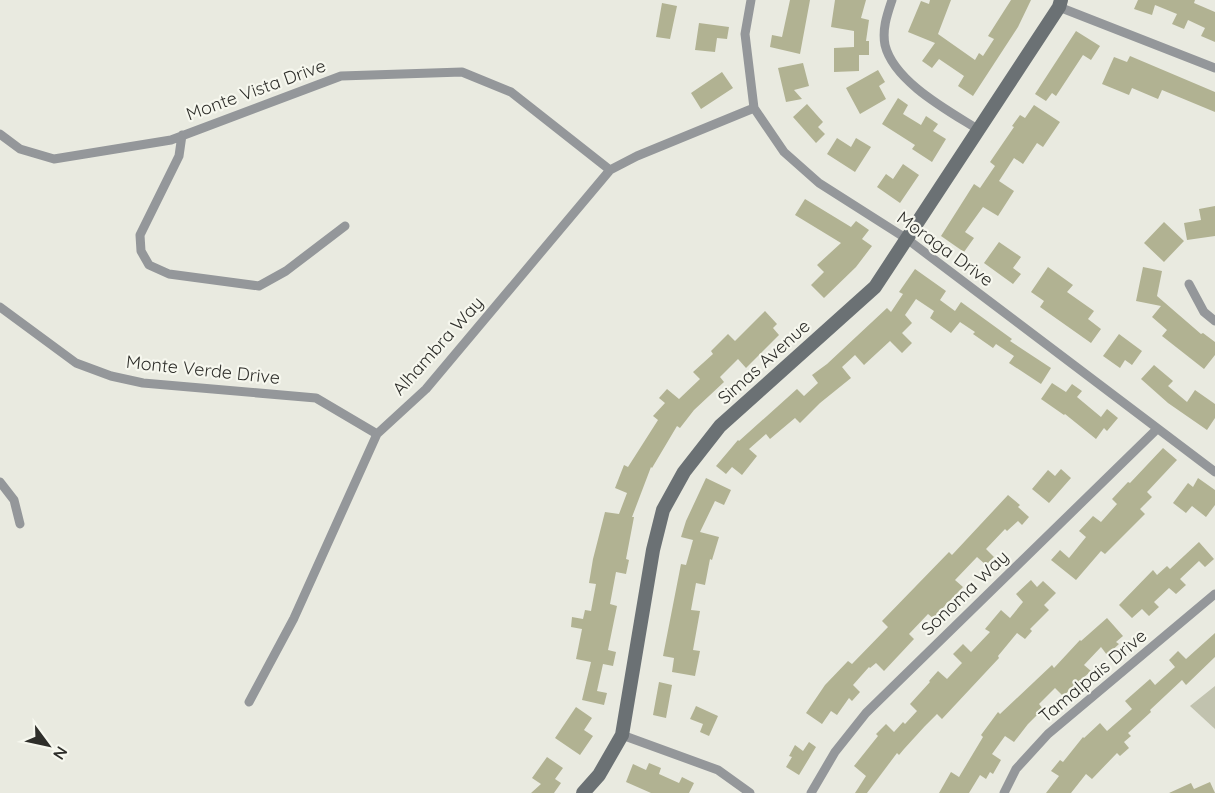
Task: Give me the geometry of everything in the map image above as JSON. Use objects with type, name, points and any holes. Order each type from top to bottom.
[{"type":"street","name":"Moraga Drive","points":[[752,0],[745,34],[754,108],[784,152],[819,183],[907,239],[1215,472]]},
{"type":"street","points":[[892,0],[884,23],[885,46],[898,71],[932,99],[979,130]]},
{"type":"street","points":[[1060,3],[1215,68]]},
{"type":"street","name":"Simas Avenue","points":[[583,793],[599,775],[622,735],[653,550],[663,510],[684,472],[702,446],[720,426],[875,287],[1060,3]]},
{"type":"street","name":"Monte Vista Drive","points":[[0,134],[20,149],[54,159],[171,140],[340,76],[462,72],[511,92],[610,170]]},
{"type":"street","name":"Alhambra Way","points":[[249,702],[294,618],[377,434],[426,389],[610,170],[637,156],[754,108]]},
{"type":"street","points":[[182,135],[179,156],[140,235],[141,250],[149,265],[169,274],[259,286],[286,271],[345,226]]},
{"type":"street","points":[[1189,284],[1204,312],[1215,321]]},
{"type":"street","name":"Monte Verde Drive","points":[[0,307],[76,363],[111,376],[143,383],[316,398],[377,434]]},
{"type":"street","name":"Sonoma Way","points":[[811,793],[835,752],[866,713],[1157,429]]},
{"type":"street","points":[[0,482],[14,500],[20,524]]},
{"type":"street","name":"Tamalpais Drive","points":[[1004,793],[1016,769],[1048,734],[1215,594]]},
{"type":"street","points":[[622,735],[718,770],[750,793]]},
{"type":"green space","points":[[1215,686],[1215,729],[1190,706]]},
{"type":"building","points":[[790,0],[810,0],[800,54],[770,47],[772,35],[782,37]]},
{"type":"building","points":[[835,0],[866,0],[861,18],[869,20],[866,41],[869,41],[869,55],[859,55],[859,71],[834,72],[834,48],[854,47],[854,31],[831,27]]},
{"type":"building","points":[[930,0],[951,0],[938,34],[975,60],[979,53],[983,56],[994,39],[988,36],[1011,0],[1031,0],[1018,27],[973,96],[958,86],[964,76],[939,59],[932,68],[922,61],[935,43],[908,32],[921,1],[929,4]]},
{"type":"building","points":[[1138,0],[1195,0],[1194,3],[1215,12],[1215,42],[1201,36],[1205,28],[1188,20],[1184,29],[1172,24],[1177,14],[1155,5],[1152,15],[1134,9]]},
{"type":"building","points":[[662,3],[677,6],[670,39],[656,37]]},
{"type":"building","points":[[699,23],[729,27],[727,39],[717,38],[715,52],[695,50]]},
{"type":"building","points":[[1076,31],[1100,46],[1091,60],[1083,55],[1056,96],[1052,93],[1046,101],[1035,94]]},
{"type":"building","points":[[1130,56],[1215,92],[1215,112],[1162,90],[1158,99],[1132,88],[1129,95],[1102,84],[1114,57],[1127,62]]},
{"type":"building","points":[[803,63],[809,86],[794,90],[802,99],[786,102],[778,68]]},
{"type":"building","points":[[878,70],[885,82],[879,86],[886,99],[860,114],[846,88]]},
{"type":"building","points":[[722,72],[733,88],[701,109],[691,93]]},
{"type":"building","points":[[898,98],[908,105],[903,114],[921,125],[926,116],[938,124],[933,131],[946,139],[932,162],[912,149],[915,145],[882,124]]},
{"type":"building","points":[[807,104],[823,122],[818,127],[825,134],[816,143],[793,117]]},
{"type":"building","points":[[1034,105],[1060,122],[1043,147],[1037,143],[1023,164],[1014,158],[999,181],[1014,191],[998,216],[983,207],[965,232],[974,238],[964,252],[941,236],[974,184],[980,188],[995,166],[990,162],[1014,127],[1012,126],[1020,115],[1025,118]]},
{"type":"building","points":[[837,138],[851,147],[856,138],[871,147],[855,172],[827,154]]},
{"type":"building","points":[[903,164],[919,175],[900,203],[877,187],[886,174],[893,179]]},
{"type":"building","points":[[805,199],[851,227],[856,221],[869,230],[862,239],[872,246],[856,267],[824,298],[811,285],[824,272],[817,265],[841,243],[795,215]]},
{"type":"building","points":[[1215,206],[1215,236],[1187,240],[1184,223],[1201,220],[1199,209]]},
{"type":"building","points":[[1164,222],[1184,241],[1164,262],[1144,243]]},
{"type":"building","points":[[999,242],[1021,257],[1013,268],[1021,274],[1013,284],[984,263]]},
{"type":"building","points":[[1048,267],[1073,285],[1067,292],[1094,311],[1088,319],[1101,329],[1091,343],[1040,307],[1044,301],[1031,292]]},
{"type":"building","points":[[1143,267],[1162,271],[1157,296],[1201,334],[1203,333],[1215,342],[1215,355],[1204,369],[1162,336],[1167,330],[1152,317],[1161,306],[1136,301]]},
{"type":"building","points":[[915,269],[946,291],[940,300],[955,311],[961,302],[1012,339],[1010,341],[1051,368],[1041,384],[1009,363],[1014,356],[996,344],[993,348],[960,322],[951,333],[930,318],[934,311],[916,299],[905,315],[912,323],[902,333],[912,343],[902,353],[890,341],[864,365],[855,355],[842,367],[851,378],[800,423],[795,418],[770,439],[766,434],[749,449],[757,456],[742,475],[732,467],[726,474],[716,466],[738,440],[797,389],[804,396],[818,383],[812,375],[887,308],[891,312],[903,294],[899,292]]},
{"type":"building","points":[[765,311],[777,324],[773,328],[779,335],[746,368],[738,359],[720,377],[724,382],[694,410],[680,428],[677,426],[651,467],[632,517],[634,517],[626,559],[629,560],[626,574],[616,572],[610,604],[617,606],[608,650],[616,652],[613,666],[603,664],[597,691],[607,693],[604,705],[582,700],[591,662],[576,659],[582,629],[571,627],[572,617],[583,619],[585,610],[591,611],[596,584],[589,583],[593,559],[605,512],[619,514],[627,493],[615,488],[624,465],[628,467],[658,420],[653,416],[665,403],[659,398],[667,389],[679,399],[700,379],[693,372],[713,354],[711,351],[728,334],[735,341]]},
{"type":"building","points":[[1119,334],[1142,351],[1132,365],[1125,360],[1120,368],[1103,356]]},
{"type":"building","points":[[1154,365],[1173,381],[1168,386],[1187,402],[1195,390],[1215,404],[1215,418],[1207,430],[1168,403],[1141,379]]},
{"type":"building","points":[[1052,383],[1066,392],[1072,384],[1082,391],[1077,397],[1101,417],[1107,409],[1118,418],[1107,431],[1104,428],[1096,439],[1065,414],[1041,399]]},
{"type":"building","points":[[1163,448],[1177,460],[1147,492],[1152,497],[1140,509],[1145,514],[1105,554],[1101,551],[1076,580],[1051,560],[1060,550],[1069,558],[1086,537],[1079,531],[1093,516],[1101,522],[1117,504],[1112,499]]},
{"type":"building","points":[[1061,469],[1071,478],[1049,503],[1032,489],[1048,470],[1055,476]]},
{"type":"building","points":[[706,478],[731,490],[724,505],[715,501],[700,532],[719,537],[712,560],[710,559],[705,585],[696,583],[691,610],[700,611],[693,650],[700,651],[695,676],[672,672],[674,658],[663,656],[681,564],[686,565],[693,540],[681,537]]},
{"type":"building","points":[[1198,478],[1215,490],[1215,505],[1206,517],[1192,506],[1186,513],[1173,503],[1188,483],[1193,487]]},
{"type":"building","points":[[1008,495],[1029,517],[1022,525],[1018,521],[1007,531],[1005,529],[986,549],[994,557],[986,565],[977,557],[955,580],[963,587],[933,618],[928,614],[909,634],[914,639],[884,671],[876,663],[869,667],[853,685],[860,692],[852,701],[849,698],[837,715],[831,711],[822,724],[806,713],[825,685],[848,661],[852,664],[888,627],[882,621],[949,552],[952,555]]},
{"type":"building","points":[[1199,542],[1214,559],[1205,567],[1199,561],[1180,579],[1186,585],[1176,594],[1169,588],[1154,602],[1159,607],[1149,616],[1142,609],[1132,618],[1119,605],[1153,570],[1157,575],[1167,566],[1170,569]]},
{"type":"building","points":[[1031,580],[1037,587],[1043,581],[1056,593],[1044,605],[1049,610],[1030,629],[1032,631],[1025,639],[1017,633],[998,656],[999,658],[942,719],[937,714],[899,755],[897,753],[867,793],[855,793],[866,776],[854,766],[878,736],[876,734],[886,724],[894,732],[903,722],[905,724],[917,711],[910,704],[929,681],[938,671],[947,679],[962,663],[953,654],[963,644],[971,652],[990,632],[985,629],[1001,610],[1010,618],[1023,602],[1016,594]]},
{"type":"building","points":[[1107,618],[1123,636],[1116,642],[1119,644],[1107,655],[1101,647],[1084,665],[1091,671],[1063,696],[1055,688],[1039,704],[1043,709],[1014,742],[1005,736],[992,754],[1001,760],[993,774],[990,772],[986,779],[980,775],[969,793],[939,793],[951,772],[959,777],[983,737],[981,735],[998,712],[1000,714],[1052,665],[1054,668],[1080,640]]},
{"type":"building","points":[[1215,633],[1215,657],[1186,685],[1182,680],[1128,733],[1131,736],[1124,742],[1129,748],[1120,756],[1117,753],[1092,779],[1086,774],[1071,793],[1046,793],[1059,776],[1051,771],[1060,760],[1063,762],[1083,737],[1100,723],[1107,731],[1132,709],[1125,701],[1150,679],[1155,685],[1175,667],[1169,660],[1178,651],[1186,659]]},
{"type":"building","points":[[659,682],[672,685],[666,718],[653,715]]},
{"type":"building","points":[[696,706],[718,716],[709,736],[700,732],[703,724],[690,719]]},
{"type":"building","points":[[576,707],[592,718],[584,730],[593,736],[580,755],[555,738]]},
{"type":"building","points":[[809,742],[816,747],[799,775],[786,767],[792,757],[789,756],[795,745],[803,751]]},
{"type":"building","points":[[547,757],[563,768],[555,779],[561,783],[554,793],[531,793],[541,784],[532,778]]},
{"type":"building","points":[[649,763],[661,768],[659,774],[679,783],[682,777],[694,783],[689,793],[651,793],[626,782],[633,764],[646,770]]},
{"type":"building","points":[[1210,782],[1215,793],[1169,793],[1191,783],[1194,789]]}]
